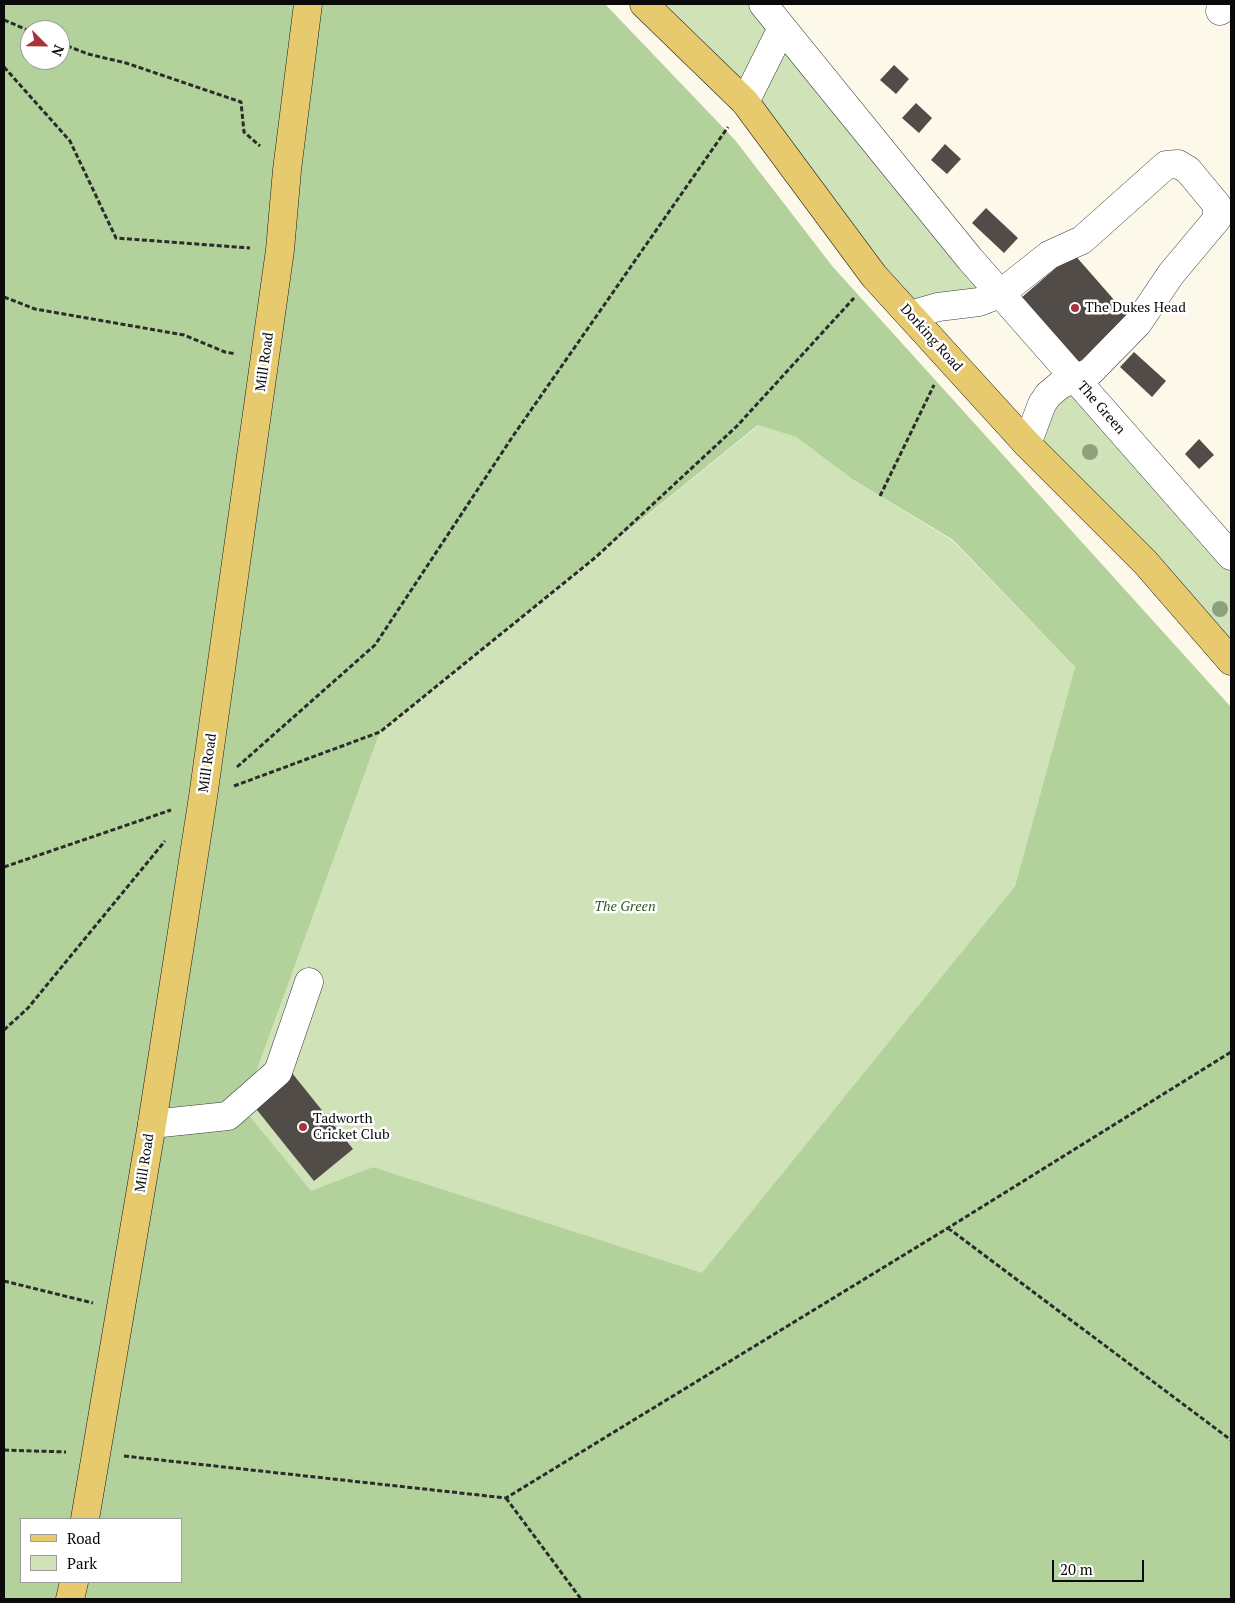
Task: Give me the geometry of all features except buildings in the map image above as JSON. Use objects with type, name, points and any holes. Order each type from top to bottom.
[{"type":"main road","name":"Mill Road","points":[[85,1518],[98,1454],[152,1124],[203,797],[266,358],[308,4]]},
{"type":"main road","name":"Dorking Road","points":[[644,4],[745,102],[874,276],[1027,444],[1145,562],[1231,661]]},
{"type":"main road","points":[[70,1599],[74,1583]]},
{"type":"lane","name":"The Green","points":[[763,4],[970,259],[1231,556]]},
{"type":"lane","points":[[745,102],[782,28]]},
{"type":"lane","points":[[910,315],[938,307],[980,302],[1000,294],[1049,255],[1082,240],[1166,165],[1178,164],[1188,170],[1217,205],[1217,218],[1171,274],[1138,323],[1090,372],[1060,385],[1048,395],[1042,404],[1027,444]]},
{"type":"lane","points":[[152,1124],[228,1116],[278,1072],[309,982]]},
{"type":"path","points":[[4,20],[20,27]]},
{"type":"path","points":[[70,47],[88,54],[126,63],[241,102],[244,132],[287,170]]},
{"type":"path","points":[[4,67],[70,141],[116,238],[280,250]]},
{"type":"path","points":[[203,797],[376,645],[513,436],[745,102]]},
{"type":"path","points":[[4,867],[380,732],[596,557],[737,426],[874,276]]},
{"type":"path","points":[[4,297],[34,309],[184,335],[225,352],[266,358]]},
{"type":"path","points":[[880,496],[936,379],[950,359]]},
{"type":"path","points":[[4,1030],[28,1008],[166,839]]},
{"type":"path","points":[[4,1450],[98,1454],[506,1498],[948,1228],[1231,1052]]},
{"type":"path","points":[[948,1228],[1231,1440]]},
{"type":"path","points":[[4,1281],[121,1310]]},
{"type":"path","points":[[506,1498],[581,1599]]},
{"type":"green space","points":[[4,4],[605,4],[735,140],[833,267],[1231,707],[1231,1599],[70,1599],[74,1583],[182,1583],[182,1518],[20,1518],[20,1583],[72,1583],[69,1599],[4,1599]],"holes":[[[758,425],[796,437],[852,479],[953,540],[1075,667],[1015,886],[702,1273],[373,1167],[311,1191],[243,1108],[380,732]]]},
{"type":"green space","points":[[644,4],[763,4],[1000,294],[910,315]]},
{"type":"green space","points":[[1076,379],[1231,556],[1231,661],[1027,444]]},
{"type":"green space","name":"The Green","points":[[759,425],[796,437],[852,479],[953,541],[1075,667],[1015,886],[702,1274],[373,1167],[311,1192],[243,1108],[380,732]]},
{"type":"place","name":"The Dukes Head","points":[[1075,308]]},
{"type":"place","name":"Tadworth Cricket Club","points":[[303,1127]]}]
